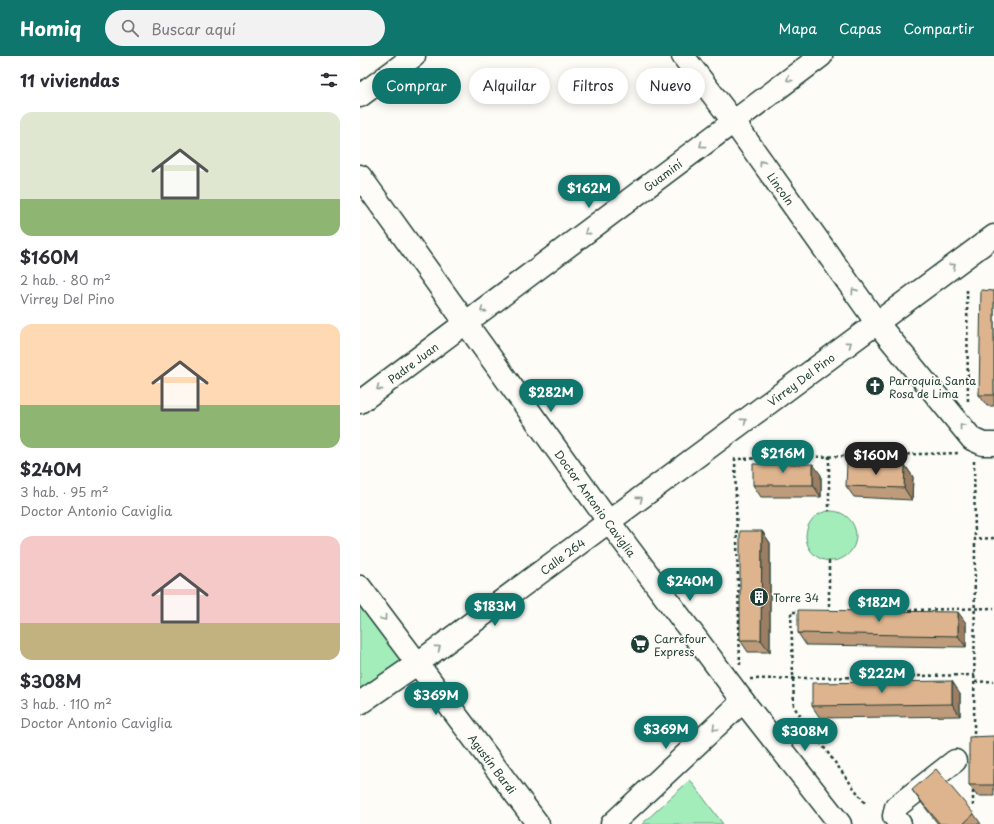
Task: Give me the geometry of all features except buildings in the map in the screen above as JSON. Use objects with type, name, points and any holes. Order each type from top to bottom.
[{"type":"street","points":[[360,96],[414,56]]},
{"type":"street","name":"Lincoln","points":[[683,56],[733,121],[877,323],[972,438],[983,444],[994,444]]},
{"type":"street","name":"Guaminí","points":[[466,323],[821,56]]},
{"type":"street","name":"Doctor Antonio Caviglia","points":[[360,176],[609,522],[744,701],[840,824]]},
{"type":"street","name":"Virrey Del Pino","points":[[609,522],[994,236]]},
{"type":"street","name":"Padre Juan","points":[[360,402],[466,323]]},
{"type":"street","name":"Calle 264","points":[[360,703],[418,663],[609,522]]},
{"type":"street","name":"Agustín Bardi","points":[[360,587],[538,824]]},
{"type":"street","points":[[612,824],[744,701]]},
{"type":"street","points":[[900,824],[894,816],[896,807],[955,761]]},
{"type":"path","points":[[966,290],[968,405]]},
{"type":"path","points":[[740,672],[735,459],[966,453]]},
{"type":"path","points":[[974,453],[974,744]]},
{"type":"path","points":[[829,456],[829,511]]},
{"type":"path","points":[[975,539],[994,538]]},
{"type":"path","points":[[828,561],[829,611]]},
{"type":"path","points":[[860,611],[994,608]]},
{"type":"path","points":[[821,611],[837,611]]},
{"type":"path","points":[[806,612],[791,612],[794,707],[865,803]]},
{"type":"path","points":[[748,679],[975,675]]},
{"type":"path","points":[[975,682],[994,681]]},
{"type":"path","points":[[972,806],[973,783]]},
{"type":"green space","points":[[831,511],[841,513],[849,518],[854,526],[856,536],[854,546],[849,554],[841,559],[831,561],[821,559],[813,554],[808,546],[806,536],[808,526],[813,518],[821,513]]},
{"type":"green space","points":[[360,598],[405,660],[360,694]]},
{"type":"green space","points":[[690,780],[723,824],[642,824]]},
{"type":"place","name":"Parroquia Santa Rosa de Lima","points":[[875,386]]},
{"type":"place","name":"Torre 34","points":[[759,597]]},
{"type":"place","name":"Carrefour Express","points":[[640,644]]}]
